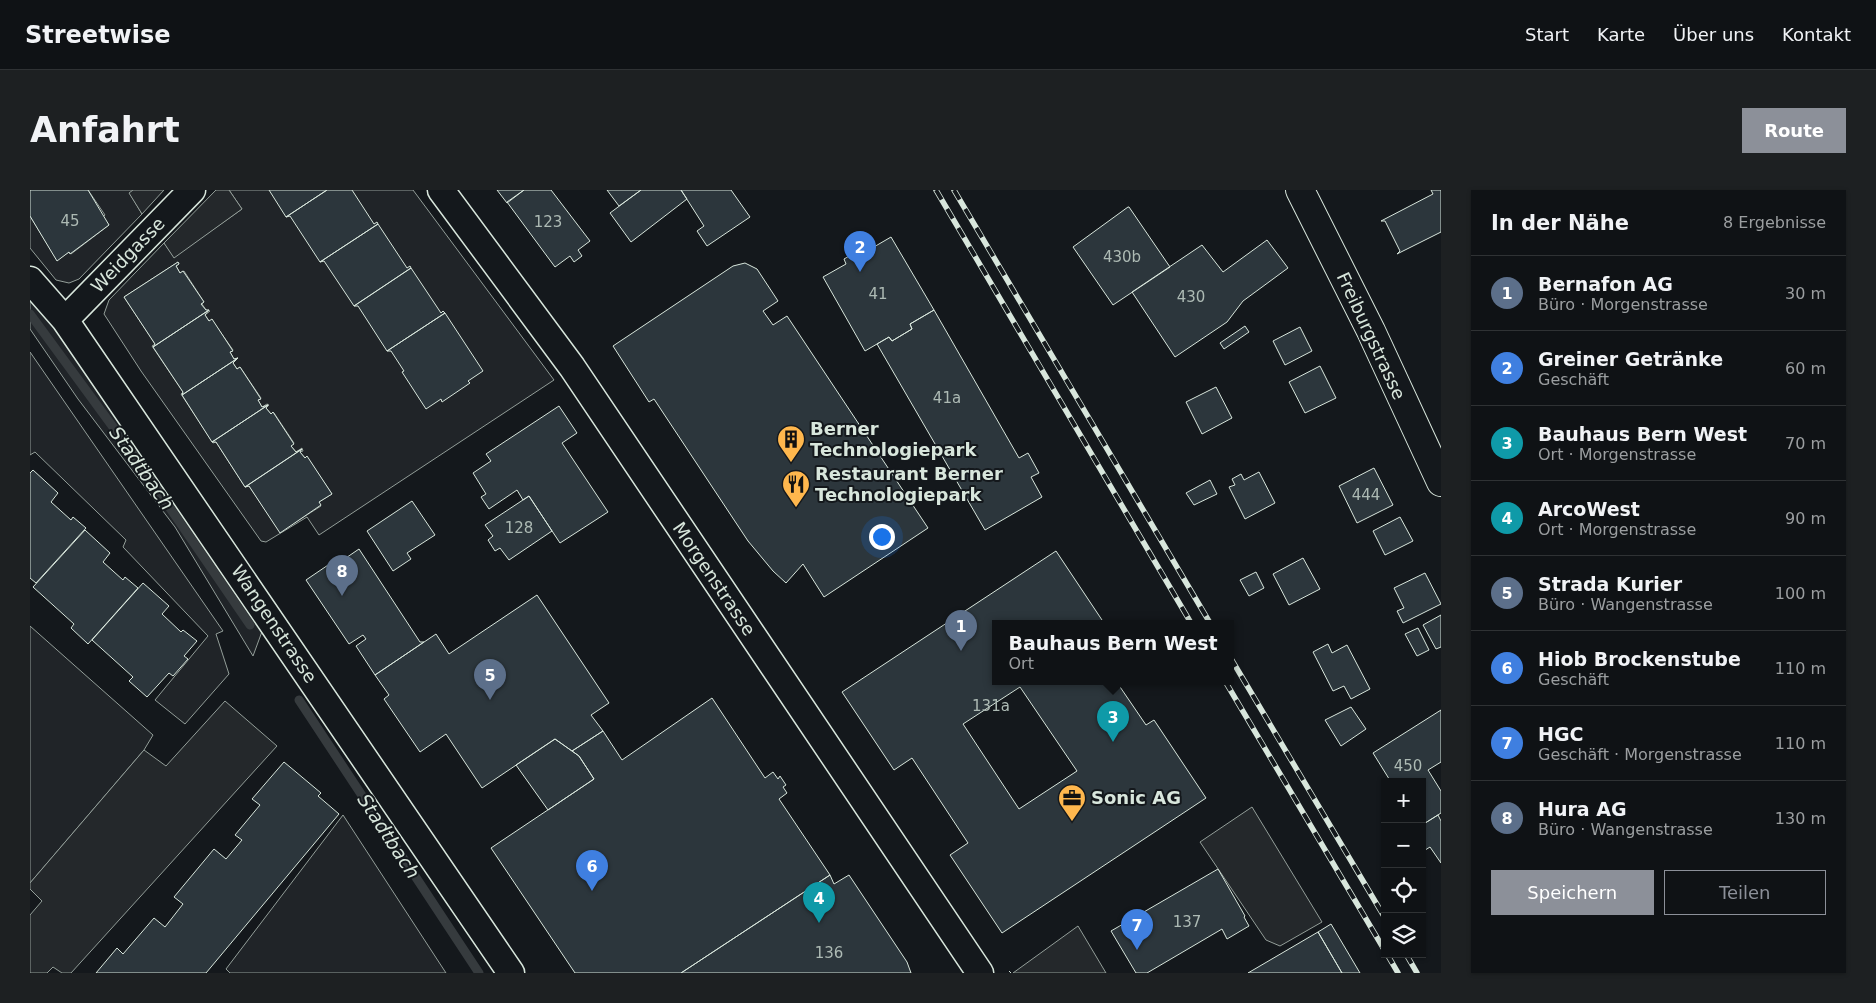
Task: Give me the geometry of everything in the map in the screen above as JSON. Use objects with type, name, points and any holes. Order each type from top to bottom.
[{"type":"main road","name":"Freiburgstrasse","points":[[1300,190],[1368,323],[1441,482]]},
{"type":"street","name":"Weidgasse","points":[[65,320],[192,190]]},
{"type":"street","name":"Morgenstrasse","points":[[442,190],[572,367],[980,973]]},
{"type":"street","name":"Wangenstrasse","points":[[30,280],[65,320],[511,973]]},
{"type":"shaded area","points":[[88,190],[133,190],[130,194],[142,214],[79,279],[69,283],[56,280],[30,248],[30,216],[57,260],[69,252],[71,254],[109,225],[103,217],[105,215]]},
{"type":"shaded area","points":[[133,190],[164,190],[142,214],[129,193]]},
{"type":"shaded area","points":[[216,190],[229,190],[242,209],[174,258],[164,243]]},
{"type":"shaded area","points":[[229,190],[413,190],[554,380],[319,535],[307,517],[266,542],[261,541],[141,371],[104,314],[109,300],[164,243],[174,257],[242,209]],"holes":[[[178,262],[179,264],[176,266],[180,273],[184,271],[204,302],[202,304],[206,310],[210,311],[205,315],[209,321],[212,320],[233,350],[230,352],[234,359],[238,358],[233,363],[237,369],[240,367],[261,398],[258,400],[262,407],[267,404],[269,405],[266,408],[271,414],[274,413],[294,443],[291,446],[296,452],[302,448],[303,451],[300,452],[305,458],[307,457],[332,494],[319,502],[321,506],[280,532],[249,486],[245,487],[216,442],[213,443],[181,394],[183,392],[152,346],[155,344],[124,297]]]},
{"type":"shaded area","points":[[30,280],[267,618],[253,656],[175,527],[78,399],[30,329]]},
{"type":"shaded area","points":[[30,352],[223,631],[216,634],[229,674],[185,724],[155,700],[208,636],[123,547],[126,540],[35,452],[30,455]]},
{"type":"shaded area","points":[[30,626],[153,735],[144,750],[30,883]]},
{"type":"shaded area","points":[[225,701],[277,746],[71,973],[62,973],[53,967],[47,973],[30,973],[30,915],[42,901],[30,889],[30,883],[144,750],[166,766]]},
{"type":"shaded area","points":[[1252,807],[1322,922],[1280,946],[1266,940],[1200,842]]},
{"type":"shaded area","points":[[343,815],[446,973],[230,973],[226,969]]},
{"type":"shaded area","points":[[1078,926],[1106,973],[1013,973]]},
{"type":"building","points":[[30,190],[88,190],[109,225],[70,254],[69,252],[57,261],[30,216]]},
{"type":"building","points":[[269,190],[327,190],[286,217]]},
{"type":"building","points":[[327,190],[352,190],[374,224],[377,222],[378,224],[320,262],[290,216],[286,217]]},
{"type":"building","points":[[497,190],[524,190],[507,203]]},
{"type":"building","points":[[524,190],[551,190],[590,241],[578,250],[582,256],[574,262],[570,256],[555,267],[507,202]]},
{"type":"building","points":[[607,190],[641,190],[619,206]]},
{"type":"building","points":[[641,190],[681,190],[687,199],[631,242],[610,213]]},
{"type":"building","points":[[681,190],[731,190],[750,217],[707,246],[697,231],[704,226]]},
{"type":"building","points":[[1431,190],[1441,190],[1441,232],[1397,254],[1400,251],[1385,221],[1381,221],[1433,194]]},
{"type":"building","points":[[1128,207],[1170,267],[1113,305],[1073,247]]},
{"type":"building","points":[[378,224],[407,268],[410,266],[411,268],[354,306],[324,261],[320,262]]},
{"type":"building","points":[[891,237],[934,310],[910,324],[912,329],[892,341],[889,337],[865,351],[823,277],[846,264],[844,259],[865,247],[867,251]]},
{"type":"building","points":[[1267,240],[1288,268],[1243,301],[1227,322],[1175,357],[1132,292],[1202,245],[1223,272]]},
{"type":"building","points":[[178,262],[179,264],[176,266],[180,273],[183,271],[204,302],[201,304],[206,310],[209,310],[153,347],[155,344],[124,297]]},
{"type":"building","name":"Berner Technologiepark","points":[[745,263],[757,269],[778,301],[763,311],[773,325],[787,316],[928,528],[824,597],[803,564],[786,583],[773,571],[748,541],[654,399],[649,402],[613,346],[733,266]]},
{"type":"building","points":[[411,268],[441,313],[443,311],[445,313],[387,351],[358,306],[354,306]]},
{"type":"building","points":[[209,310],[205,315],[209,321],[212,319],[233,351],[230,352],[234,359],[238,358],[182,395],[183,392],[153,347]]},
{"type":"building","points":[[934,310],[1019,458],[1028,453],[1039,473],[1031,477],[1042,497],[985,530],[877,344],[889,337],[892,341],[912,329],[910,324]]},
{"type":"building","points":[[445,313],[483,371],[468,381],[470,383],[442,402],[441,399],[426,409],[391,351],[387,351]]},
{"type":"building","points":[[1245,326],[1249,332],[1224,349],[1220,343]]},
{"type":"building","points":[[1300,327],[1312,351],[1285,365],[1273,341]]},
{"type":"building","points":[[238,358],[233,363],[237,369],[240,367],[261,399],[258,400],[262,407],[268,405],[212,442],[182,395]]},
{"type":"building","points":[[1320,366],[1336,398],[1305,413],[1289,382]]},
{"type":"building","points":[[1216,387],[1232,418],[1202,434],[1186,402]]},
{"type":"building","points":[[268,405],[266,408],[271,414],[273,412],[294,444],[291,446],[296,452],[302,449],[245,487],[216,442],[212,442]]},
{"type":"building","points":[[559,406],[577,433],[562,443],[608,512],[560,543],[529,496],[523,500],[517,490],[489,509],[481,497],[486,494],[473,473],[491,461],[486,454]]},
{"type":"building","points":[[302,449],[300,452],[305,458],[307,456],[332,494],[319,502],[321,505],[280,533],[249,486],[245,487]]},
{"type":"building","points":[[1374,468],[1393,505],[1357,523],[1339,486]]},
{"type":"building","points":[[33,470],[58,493],[51,502],[71,520],[73,517],[86,528],[36,583],[30,578],[30,473]]},
{"type":"building","points":[[1259,472],[1275,503],[1245,519],[1229,487],[1235,485],[1232,479],[1241,474],[1244,480]]},
{"type":"building","points":[[1210,480],[1217,494],[1194,505],[1186,493]]},
{"type":"building","points":[[529,496],[552,531],[509,560],[500,548],[495,551],[488,540],[493,536],[485,525]]},
{"type":"building","points":[[412,501],[435,535],[407,553],[411,559],[393,571],[367,531]]},
{"type":"building","points":[[1400,517],[1413,541],[1385,555],[1373,531]]},
{"type":"building","points":[[85,530],[110,553],[103,562],[123,580],[125,577],[138,588],[88,644],[71,628],[74,624],[33,587]]},
{"type":"building","points":[[359,549],[420,642],[424,642],[375,675],[356,646],[366,639],[363,635],[349,644],[306,580],[334,561],[337,564]]},
{"type":"building","points":[[1056,551],[1102,620],[992,620],[992,685],[1119,685],[1146,725],[1154,720],[1206,798],[1002,933],[950,855],[968,843],[912,758],[894,770],[842,692]],"holes":[[[1020,687],[1077,771],[1019,809],[963,724]]]},
{"type":"building","points":[[1303,558],[1320,589],[1289,605],[1273,574]]},
{"type":"building","points":[[1256,572],[1264,588],[1249,596],[1240,580]]},
{"type":"building","points":[[1425,573],[1441,604],[1403,623],[1397,611],[1404,608],[1394,588]]},
{"type":"building","points":[[143,583],[169,606],[162,614],[181,632],[183,630],[197,641],[184,656],[188,659],[173,676],[169,673],[147,697],[129,681],[133,677],[92,640]]},
{"type":"building","points":[[537,595],[609,703],[591,715],[603,731],[572,751],[555,739],[482,788],[446,734],[420,752],[384,699],[389,695],[375,675],[436,634],[449,654]]},
{"type":"building","points":[[1441,615],[1441,647],[1436,649],[1423,625]]},
{"type":"building","points":[[1418,628],[1429,650],[1417,656],[1405,634]]},
{"type":"building","points":[[1328,644],[1332,653],[1347,645],[1370,689],[1351,699],[1344,686],[1333,691],[1313,652]]},
{"type":"building","points":[[712,698],[765,778],[773,772],[778,779],[780,776],[786,785],[783,787],[787,793],[779,799],[830,875],[681,973],[575,973],[491,848],[594,779],[579,756],[572,751],[603,731],[622,760]]},
{"type":"building","points":[[1351,707],[1366,729],[1341,746],[1325,720]]},
{"type":"building","points":[[1441,710],[1441,762],[1428,770],[1441,791],[1441,813],[1426,822],[1426,778],[1389,778],[1373,753]]},
{"type":"building","points":[[555,739],[579,756],[594,779],[548,810],[516,765]]},
{"type":"building","points":[[284,762],[321,793],[318,796],[339,814],[206,973],[96,973],[117,948],[123,954],[154,918],[165,927],[183,904],[174,897],[214,849],[226,859],[242,840],[235,835],[260,805],[252,799]]},
{"type":"building","points":[[1438,815],[1441,821],[1441,863],[1430,847],[1426,850],[1426,822]]},
{"type":"building","points":[[1218,869],[1249,926],[1227,939],[1222,929],[1147,973],[1136,973],[1111,931]]},
{"type":"building","points":[[830,875],[834,884],[849,875],[907,962],[911,973],[681,973]]},
{"type":"building","points":[[1331,924],[1360,973],[1342,973],[1318,932]]},
{"type":"building","points":[[1318,932],[1342,973],[1248,973]]},
{"type":"waterway","name":"Stadtbach","points":[[30,314],[135,457],[250,625]]},
{"type":"waterway","name":"Stadtbach","points":[[299,700],[479,973]]},
{"type":"railway","points":[[936,190],[1189,620]]},
{"type":"railway","points":[[954,190],[1208,620]]},
{"type":"railway","points":[[1234,664],[1382,913]]},
{"type":"railway","points":[[1227,685],[1381,944]]},
{"type":"railway","points":[[1389,958],[1398,973]]},
{"type":"railway","points":[[1408,958],[1417,973]]},
{"type":"place","name":"Greiner Getränke","points":[[860,272]]},
{"type":"place","name":"Berner Technologiepark","points":[[791,463]]},
{"type":"place","name":"Restaurant Berner Technologiepark","points":[[796,508]]},
{"type":"place","name":"Hura AG","points":[[342,596]]},
{"type":"place","name":"Bernafon AG","points":[[961,651]]},
{"type":"place","name":"Strada Kurier","points":[[490,700]]},
{"type":"place","name":"Bauhaus Bern West","points":[[1113,742]]},
{"type":"place","name":"Sonic AG","points":[[1072,822]]},
{"type":"place","name":"Hiob Brockenstube","points":[[592,891]]},
{"type":"place","name":"ArcoWest","points":[[819,923]]},
{"type":"place","name":"HGC","points":[[1137,950]]}]
